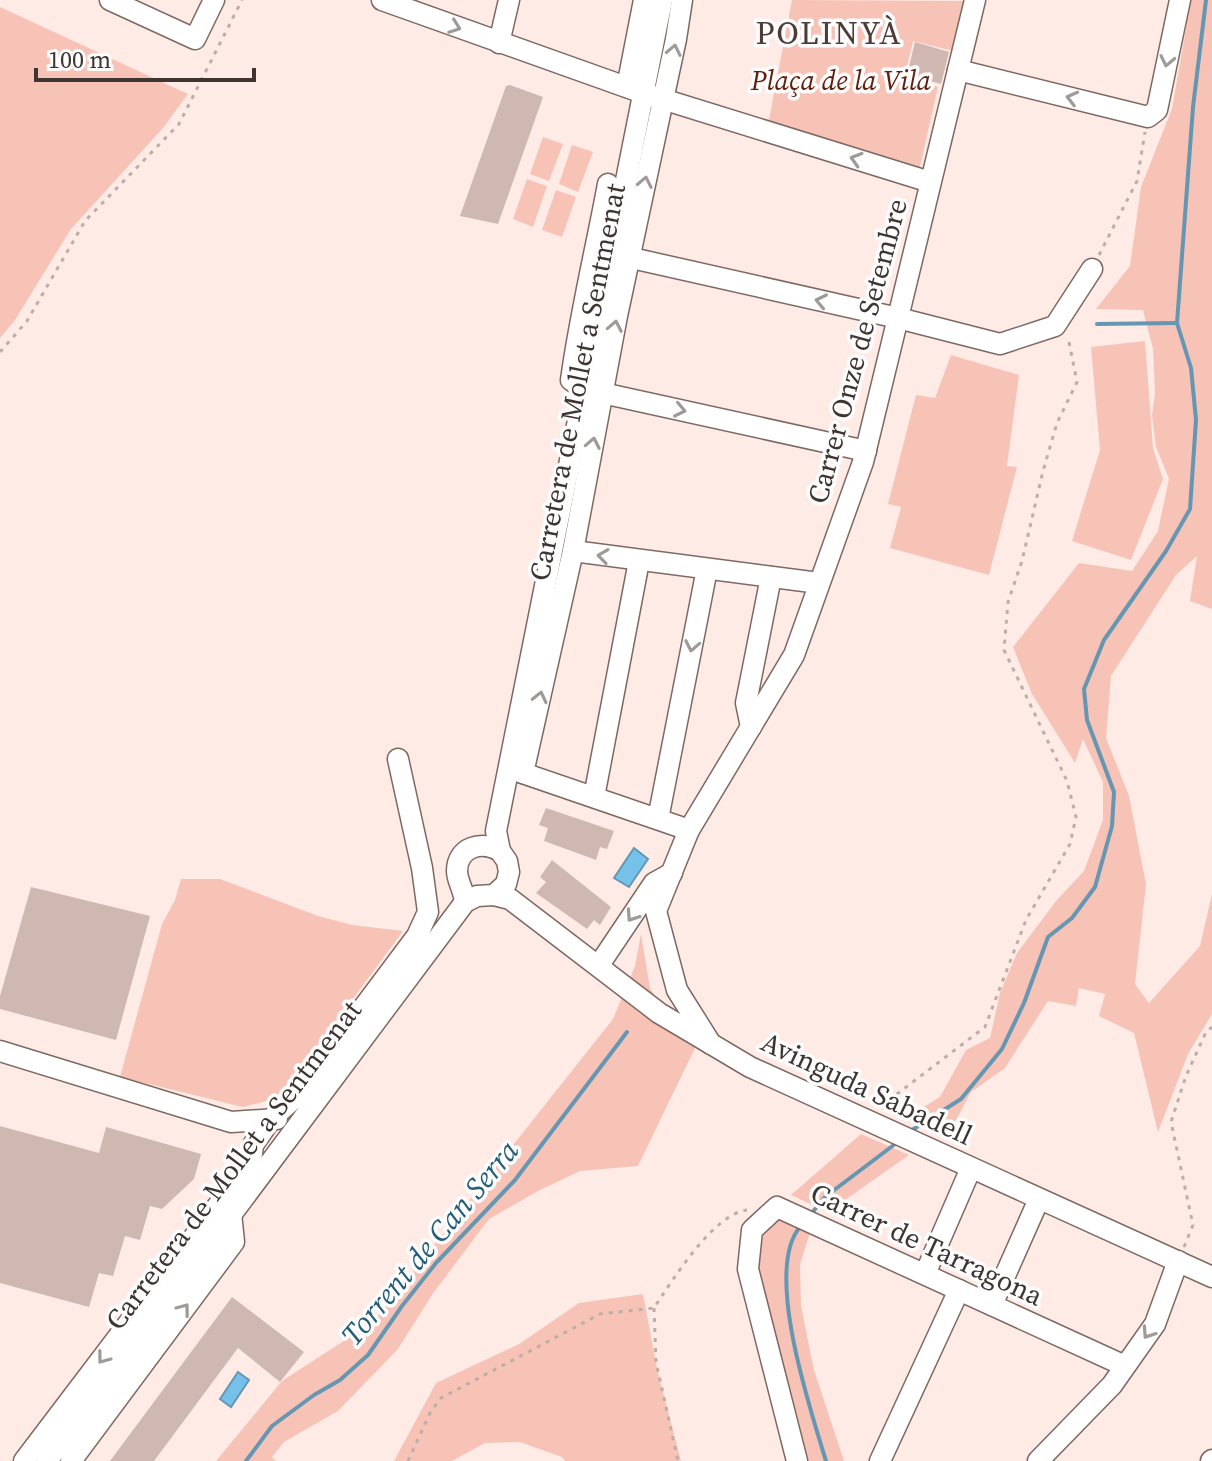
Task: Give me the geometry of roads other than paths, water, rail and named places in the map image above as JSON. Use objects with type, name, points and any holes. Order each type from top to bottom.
[{"type":"street","points":[[110,0],[195,39],[214,0]]},
{"type":"street","points":[[382,0],[644,93],[930,182]]},
{"type":"street","points":[[499,43],[509,0]]},
{"type":"street","name":"Carretera de Mollet a Sentmenat","points":[[644,0],[644,93]]},
{"type":"street","name":"Carretera de Mollet a Sentmenat","points":[[47,1461],[302,1117],[486,894],[509,872],[507,861],[493,842],[573,551],[612,255],[662,0]]},
{"type":"street","name":"Carretera de Mollet a Sentmenat","points":[[644,93],[682,0]]},
{"type":"street","name":"Carrer Onze de Setembre","points":[[689,830],[794,655],[866,451],[975,0]]},
{"type":"street","points":[[958,70],[1148,117],[1157,110],[1180,0]]},
{"type":"street","points":[[608,184],[612,255],[898,318],[1000,344],[1055,326],[1092,269]]},
{"type":"street","name":"Carretera de Mollet a Sentmenat","points":[[594,392],[571,380],[578,324],[612,255]]},
{"type":"street","points":[[594,392],[866,451]]},
{"type":"street","name":"Carretera de Mollet a Sentmenat","points":[[515,771],[594,392]]},
{"type":"street","points":[[573,551],[819,583]]},
{"type":"street","points":[[594,797],[639,561]]},
{"type":"street","points":[[658,819],[707,569]]},
{"type":"street","points":[[751,727],[746,703],[771,577]]},
{"type":"street","points":[[24,1461],[251,1162],[253,1145],[271,1119],[297,1096],[417,936],[428,912],[422,868],[398,759]]},
{"type":"street","points":[[515,771],[689,830]]},
{"type":"street","name":"Avinguda Sabadell","points":[[689,830],[656,911],[677,990],[711,1044],[781,1083],[1212,1277]]},
{"type":"street","points":[[493,842],[471,847],[462,855],[457,866],[458,878],[599,965],[659,1013],[711,1044]]},
{"type":"street","points":[[599,965],[654,883],[672,873]]},
{"type":"street","points":[[0,1051],[231,1122],[302,1117]]},
{"type":"street","points":[[231,1122],[269,1162]]},
{"type":"street","points":[[925,1274],[971,1168]]},
{"type":"street","points":[[992,1305],[1039,1199]]},
{"type":"street","name":"Carrer de Tarragona","points":[[797,1461],[748,1269],[752,1230],[777,1207],[1125,1366]]},
{"type":"street","points":[[71,1461],[234,1242],[231,1213]]},
{"type":"street","points":[[1038,1461],[1112,1385],[1155,1324],[1178,1261]]},
{"type":"street","points":[[880,1461],[959,1290]]},
{"type":"water","points":[[634,848],[648,859],[629,887],[614,878]]},
{"type":"water","points":[[238,1372],[249,1380],[231,1407],[220,1399]]},
{"type":"waterway","points":[[909,1132],[961,1099],[1002,1049],[1024,1003],[1048,937],[1072,918],[1095,887],[1112,826],[1114,792],[1087,720],[1084,689],[1104,640],[1166,551],[1190,509],[1196,420],[1191,368],[1177,323],[1193,107],[1206,0]]},
{"type":"waterway","points":[[1097,324],[1177,323]]},
{"type":"waterway","name":"Torrent de Can Serra","points":[[246,1461],[272,1426],[340,1380],[368,1355],[436,1263],[515,1180],[627,1032]]},
{"type":"waterway","points":[[811,1214],[825,1197],[899,1141]]},
{"type":"waterway","points":[[800,1227],[790,1247],[786,1275],[788,1307],[801,1376],[826,1461]]},
{"type":"district","name":"POLINYÀ","points":[[829,33]]},
{"type":"park label","name":"Plaça de la Vila","points":[[841,80]]}]
